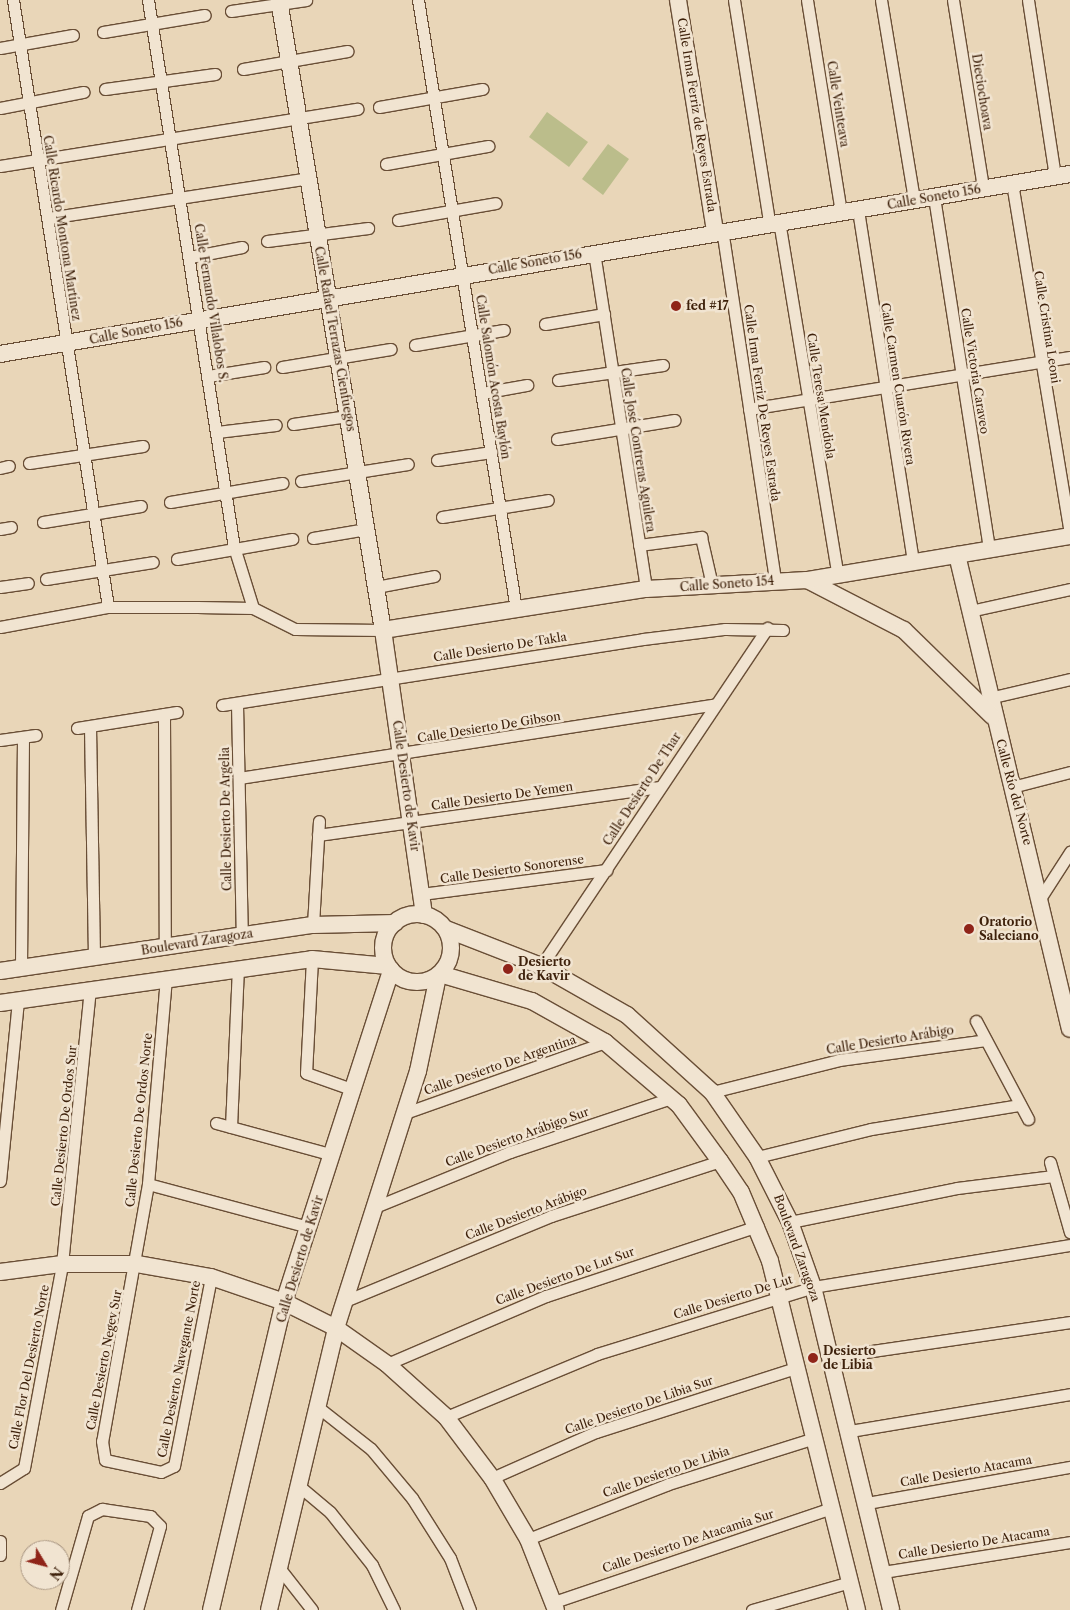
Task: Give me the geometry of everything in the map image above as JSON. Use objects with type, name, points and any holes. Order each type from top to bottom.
[{"type":"street","name":"Calle Ricardo Montona Martínez","points":[[13,0],[108,607]]},
{"type":"street","name":"Calle Fernando Villalobos S.","points":[[148,0],[200,319],[234,547],[253,608]]},
{"type":"street","points":[[231,12],[280,2],[306,0]]},
{"type":"street","name":"Calle Salomón Acosta Baylón","points":[[418,0],[516,609]]},
{"type":"street","name":"Calle Irma Ferriz de Reyes Estrada","points":[[678,0],[719,230]]},
{"type":"street","name":"Calle Teresa Mendiola","points":[[734,0],[838,576]]},
{"type":"street","name":"Calle Veinteava","points":[[807,0],[841,213]]},
{"type":"street","points":[[881,0],[914,200]]},
{"type":"street","name":"Dieciochoava","points":[[953,0],[983,188]]},
{"type":"street","points":[[1028,0],[1063,175]]},
{"type":"street","name":"Calle Rafael Terrazas Cienfuegos","points":[[280,2],[390,678]]},
{"type":"street","points":[[103,32],[205,16]]},
{"type":"street","points":[[0,48],[72,34]]},
{"type":"street","points":[[243,69],[347,51]]},
{"type":"street","points":[[105,89],[215,74]]},
{"type":"street","points":[[379,107],[482,89]]},
{"type":"street","points":[[0,108],[83,92]]},
{"type":"street","points":[[0,166],[171,141],[357,109]]},
{"type":"street","points":[[386,164],[488,146]]},
{"type":"street","name":"Calle Soneto 156","points":[[0,354],[719,230],[841,213],[1063,175]]},
{"type":"street","points":[[48,218],[308,178]]},
{"type":"street","name":"Calle Cristina Leoni","points":[[1012,183],[1038,363],[1070,534]]},
{"type":"street","name":"Calle Victoria Caraveo","points":[[934,197],[989,550]]},
{"type":"street","points":[[398,220],[496,203]]},
{"type":"street","name":"Calle Carmen Cuarón Rivera","points":[[858,210],[912,563]]},
{"type":"street","points":[[267,241],[368,228]]},
{"type":"street","name":"Calle Irma Ferriz De Reyes Estrada","points":[[719,230],[775,581]]},
{"type":"street","points":[[190,256],[242,247]]},
{"type":"street","name":"Calle José Contreras Aguilera","points":[[594,252],[646,589]]},
{"type":"street","points":[[545,324],[604,314]]},
{"type":"street","points":[[415,345],[504,330]]},
{"type":"street","points":[[282,367],[337,356],[391,349]]},
{"type":"street","points":[[749,409],[1070,358]]},
{"type":"street","points":[[558,380],[663,365]]},
{"type":"street","points":[[208,376],[264,367]]},
{"type":"street","points":[[482,393],[527,385]]},
{"type":"street","points":[[293,424],[347,416]]},
{"type":"street","points":[[557,440],[622,431],[674,420]]},
{"type":"street","points":[[217,432],[276,425]]},
{"type":"street","points":[[29,463],[142,446]]},
{"type":"street","points":[[437,460],[491,452]]},
{"type":"street","points":[[301,481],[408,464]]},
{"type":"street","points":[[170,502],[282,483]]},
{"type":"street","points":[[442,516],[548,500]]},
{"type":"street","points":[[43,522],[141,506]]},
{"type":"street","points":[[313,538],[366,529]]},
{"type":"street","name":"Calle Soneto 154","points":[[383,630],[646,589],[807,580],[838,576],[1070,534]]},
{"type":"street","points":[[639,545],[701,537],[712,585]]},
{"type":"street","points":[[176,559],[234,547],[292,539]]},
{"type":"street","name":"Calle Río del Norte","points":[[958,555],[989,698],[1041,897],[1070,1029]]},
{"type":"street","points":[[46,579],[102,572],[153,562]]},
{"type":"street","points":[[376,587],[434,576]]},
{"type":"street","points":[[807,580],[904,630],[994,718]]},
{"type":"street","points":[[0,587],[28,583]]},
{"type":"street","points":[[970,611],[1070,588]]},
{"type":"street","points":[[0,627],[108,607],[253,608],[295,629],[383,630]]},
{"type":"street","name":"Calle Desierto De Takla","points":[[222,705],[643,639],[767,628],[783,630]]},
{"type":"street","name":"Calle Desierto De Thar","points":[[541,966],[713,705],[767,628]]},
{"type":"street","name":"Calle Desierto de Kavir","points":[[390,678],[421,894]]},
{"type":"street","points":[[989,698],[1070,678]]},
{"type":"street","name":"Calle Desierto De Argelia","points":[[237,704],[242,934]]},
{"type":"street","name":"Calle Desierto De Gibson","points":[[239,778],[401,755],[713,705]]},
{"type":"street","points":[[78,728],[177,712]]},
{"type":"street","points":[[164,714],[165,948]]},
{"type":"street","points":[[90,727],[94,956]]},
{"type":"street","points":[[0,740],[36,735]]},
{"type":"street","points":[[21,967],[23,737]]},
{"type":"street","points":[[1012,787],[1070,772]]},
{"type":"street","name":"Calle Desierto De Yemen","points":[[318,835],[660,787]]},
{"type":"street","points":[[313,925],[319,821]]},
{"type":"street","points":[[1041,897],[1070,852]]},
{"type":"street","name":"Calle Desierto Sonorense","points":[[421,894],[606,870]]},
{"type":"street","points":[[421,894],[424,915]]},
{"type":"street","points":[[269,1610],[319,1408],[336,1328],[429,1030],[439,975],[450,958],[446,929],[424,915],[395,922],[383,948],[389,968]]},
{"type":"street","name":"Boulevard Zaragoza","points":[[0,971],[313,925],[395,922]]},
{"type":"street","name":"Boulevard Zaragoza","points":[[446,929],[541,966],[626,1015],[712,1092],[758,1157],[790,1222],[813,1288],[850,1431],[891,1610]]},
{"type":"street","points":[[312,959],[306,1073],[354,1090]]},
{"type":"street","points":[[0,1003],[238,966],[312,959],[389,968],[408,981],[439,975],[532,1001],[605,1042],[671,1098],[720,1161],[758,1226],[780,1297],[857,1610]]},
{"type":"street","points":[[231,1126],[238,966]]},
{"type":"street","name":"Calle Desierto de Kavir","points":[[211,1610],[284,1302],[354,1090],[389,968]]},
{"type":"street","name":"Calle Desierto De Ordos Norte","points":[[136,1264],[148,1184],[166,978]]},
{"type":"street","name":"Calle Desierto De Ordos Sur","points":[[62,1264],[90,990]]},
{"type":"street","points":[[0,1181],[18,1000]]},
{"type":"street","points":[[976,1020],[1028,1119]]},
{"type":"street","name":"Calle Desierto Arábigo","points":[[712,1092],[839,1060],[986,1040]]},
{"type":"street","name":"Calle Desierto De Argentina","points":[[404,1113],[605,1042]]},
{"type":"street","name":"Calle Desierto Arábigo Sur","points":[[375,1207],[510,1152],[671,1098]]},
{"type":"street","points":[[758,1157],[871,1129],[1020,1104]]},
{"type":"street","points":[[216,1123],[333,1155]]},
{"type":"street","name":"Calle Desierto Arábigo","points":[[345,1301],[543,1219],[720,1161]]},
{"type":"street","points":[[1050,1162],[1070,1232]]},
{"type":"street","points":[[790,1222],[957,1188],[1053,1176]]},
{"type":"street","points":[[148,1184],[309,1227]]},
{"type":"street","name":"Calle Desierto De Lut Sur","points":[[387,1364],[546,1296],[758,1226]]},
{"type":"street","name":"Calle Desierto De Lut","points":[[446,1418],[597,1354],[780,1297],[813,1288],[1070,1245]]},
{"type":"street","points":[[0,1272],[62,1264],[136,1264],[211,1277],[284,1302],[336,1328],[387,1364],[446,1418],[492,1478],[528,1539],[555,1606]]},
{"type":"street","name":"Calle Flor Del Desierto Norte","points":[[0,1483],[20,1474],[62,1264]]},
{"type":"street","name":"Calle Desierto Negev Sur","points":[[136,1264],[102,1441],[106,1460],[161,1472],[174,1466]]},
{"type":"street","name":"Calle Desierto Navegante Norte","points":[[174,1466],[211,1277]]},
{"type":"street","points":[[831,1358],[1070,1322]]},
{"type":"street","name":"Calle Desierto De Libia Sur","points":[[492,1478],[596,1432],[798,1368]]},
{"type":"street","points":[[850,1431],[1070,1394]]},
{"type":"street","points":[[319,1408],[371,1449],[412,1498],[450,1558],[470,1610]]},
{"type":"street","name":"Calle Desierto De Libia","points":[[528,1539],[668,1484],[815,1438]]},
{"type":"street","name":"Calle Desierto Atacama","points":[[867,1503],[1070,1467]]},
{"type":"street","points":[[299,1486],[330,1512],[372,1565],[394,1610]]},
{"type":"street","name":"Calle Desierto De Atacamia Sur","points":[[555,1606],[832,1508]]},
{"type":"street","points":[[61,1610],[86,1522],[93,1511],[150,1516],[160,1526],[137,1610]]},
{"type":"street","points":[[0,1555],[1,1542]]},
{"type":"street","name":"Calle Desierto De Atacama","points":[[883,1572],[1070,1542]]},
{"type":"street","points":[[280,1569],[312,1610]]},
{"type":"street","points":[[752,1610],[850,1582]]},
{"type":"green space","points":[[547,112],[588,142],[569,167],[529,137]]},
{"type":"green space","points":[[608,144],[629,159],[603,195],[582,179]]},
{"type":"place","name":"fed #17","points":[[676,306]]},
{"type":"place","name":"Oratorio Saleciano","points":[[969,929]]},
{"type":"place","name":"Desierto de Kavir","points":[[508,969]]},
{"type":"place","name":"Desierto de Libia","points":[[813,1358]]}]
